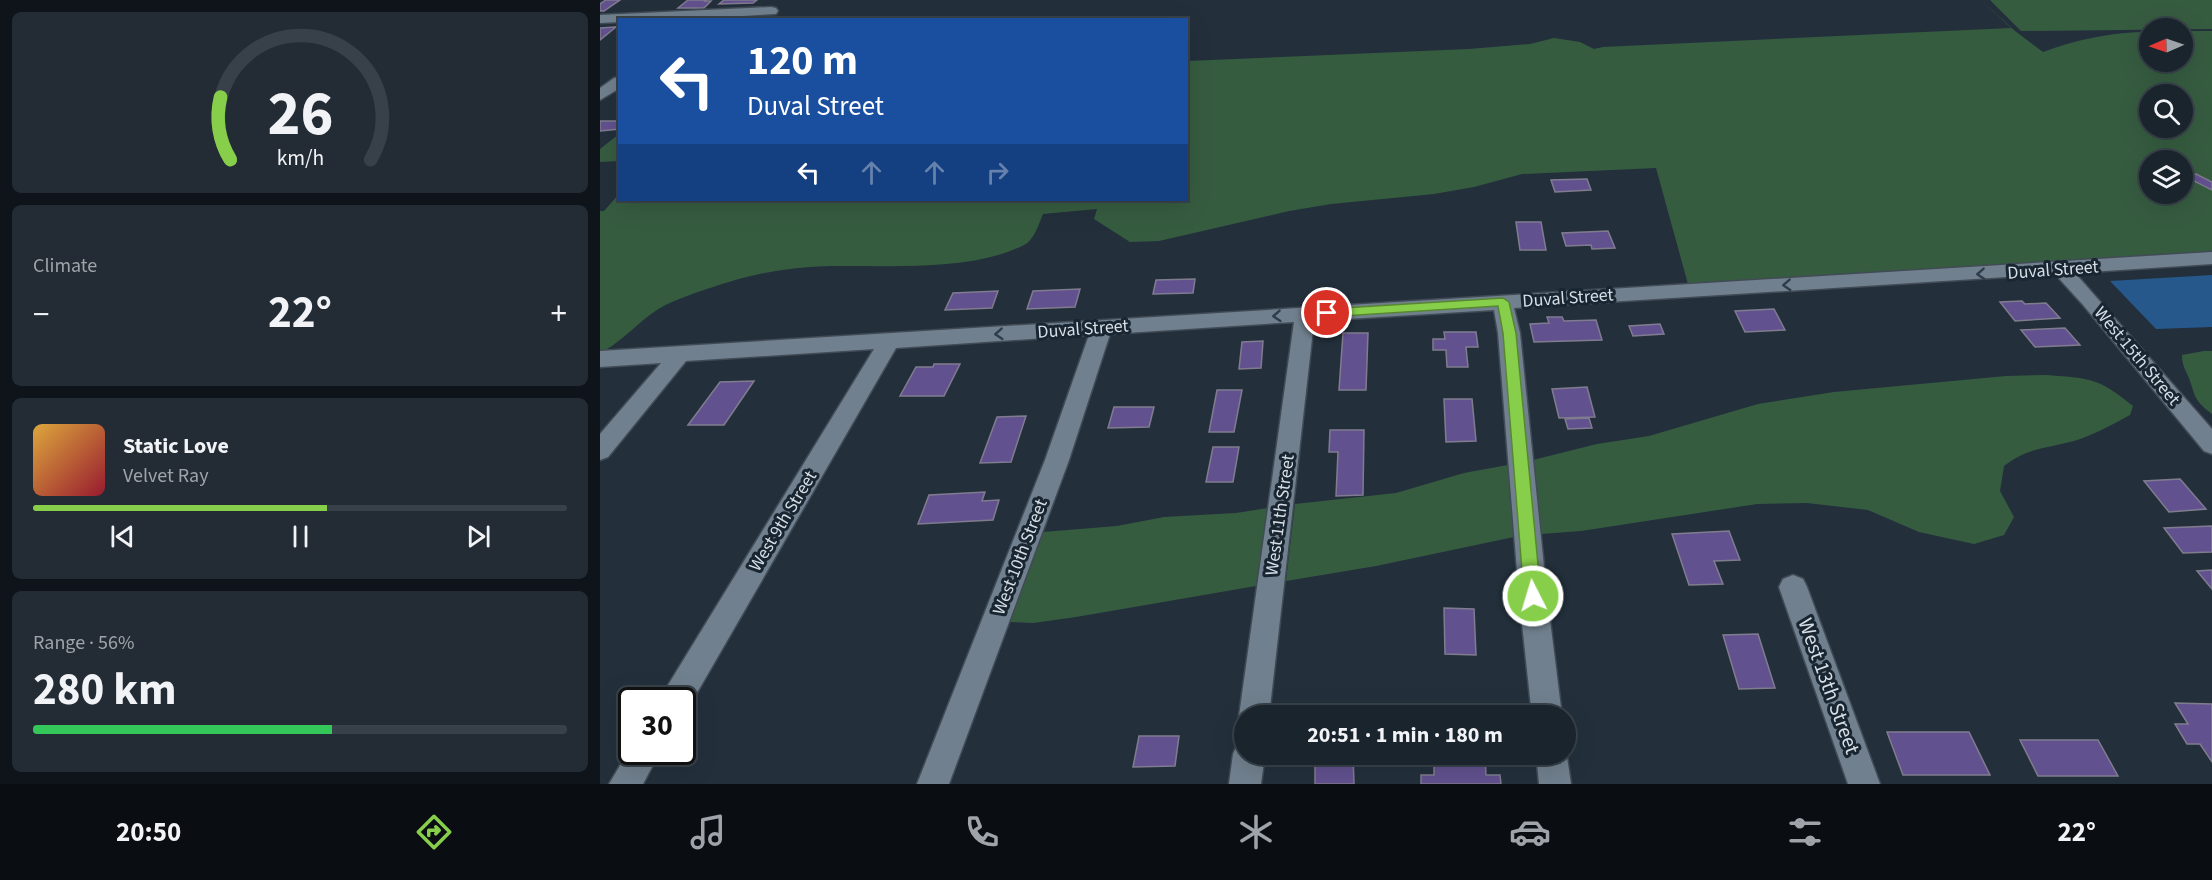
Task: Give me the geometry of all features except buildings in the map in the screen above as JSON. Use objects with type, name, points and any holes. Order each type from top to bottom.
[{"type":"street","points":[[642,18],[767,15],[780,0]]},
{"type":"street","points":[[600,19],[618,19]]},
{"type":"street","points":[[600,82],[618,81]]},
{"type":"street","points":[[600,95],[618,82]]},
{"type":"street","name":"Duval Street","points":[[600,359],[2212,258]]},
{"type":"street","name":"West 15th Street","points":[[2061,269],[2091,301],[2212,445]]},
{"type":"street","points":[[1503,302],[1509,333],[1533,596],[1546,705]]},
{"type":"street","name":"West 11th Street","points":[[1255,705],[1305,314]]},
{"type":"street","name":"West 10th Street","points":[[933,784],[1057,460],[1102,327]]},
{"type":"street","name":"West 9th Street","points":[[684,687],[889,342]]},
{"type":"street","points":[[600,451],[680,354]]},
{"type":"street","name":"West 13th Street","points":[[1793,587],[1864,784]]},
{"type":"street","points":[[626,784],[637,765]]},
{"type":"street","points":[[1245,784],[1248,765]]},
{"type":"street","points":[[1553,765],[1555,784]]},
{"type":"green space","points":[[1981,0],[2015,31],[2043,52],[2095,37],[2139,32],[2139,72],[2193,72],[2193,31],[2212,31],[2212,252],[1688,284],[1656,168],[1522,174],[1474,187],[1434,194],[1331,204],[1289,211],[1159,241],[1130,242],[1094,219],[1097,209],[1043,214],[1028,243],[1003,254],[979,260],[929,265],[806,267],[735,280],[662,307],[600,353],[600,211],[604,211],[618,195],[618,201],[1188,201],[1188,61],[1469,49],[1530,44],[1554,38],[1580,42],[1594,49],[2011,28]]},
{"type":"green space","points":[[1990,0],[2212,0],[2212,29],[2193,29],[2193,18],[2139,18],[2139,30],[2021,31]]},
{"type":"green space","points":[[618,135],[618,161],[600,162],[600,149]]},
{"type":"green space","points":[[2212,351],[2212,414],[2196,398],[2182,358],[2182,355]]},
{"type":"green space","points":[[2047,375],[2093,381],[2111,389],[2133,406],[2130,415],[2095,433],[2034,450],[2004,466],[2000,491],[2014,517],[2004,535],[1974,544],[1919,532],[1868,510],[1807,503],[1757,504],[1581,531],[1541,534],[1533,460],[1597,444],[1649,436],[1758,404],[1834,392],[2006,376]]},
{"type":"green space","points":[[1508,465],[1514,537],[1376,566],[1286,581],[1295,504],[1396,493],[1464,473]]},
{"type":"green space","points":[[1268,508],[1256,586],[1076,617],[1033,623],[1010,622],[1043,532],[1117,526],[1164,517],[1236,513]]},
{"type":"water","points":[[2212,275],[2212,327],[2156,329],[2110,281]]},
{"type":"route","points":[[1327,313],[1503,302],[1509,333],[1533,596]]}]
